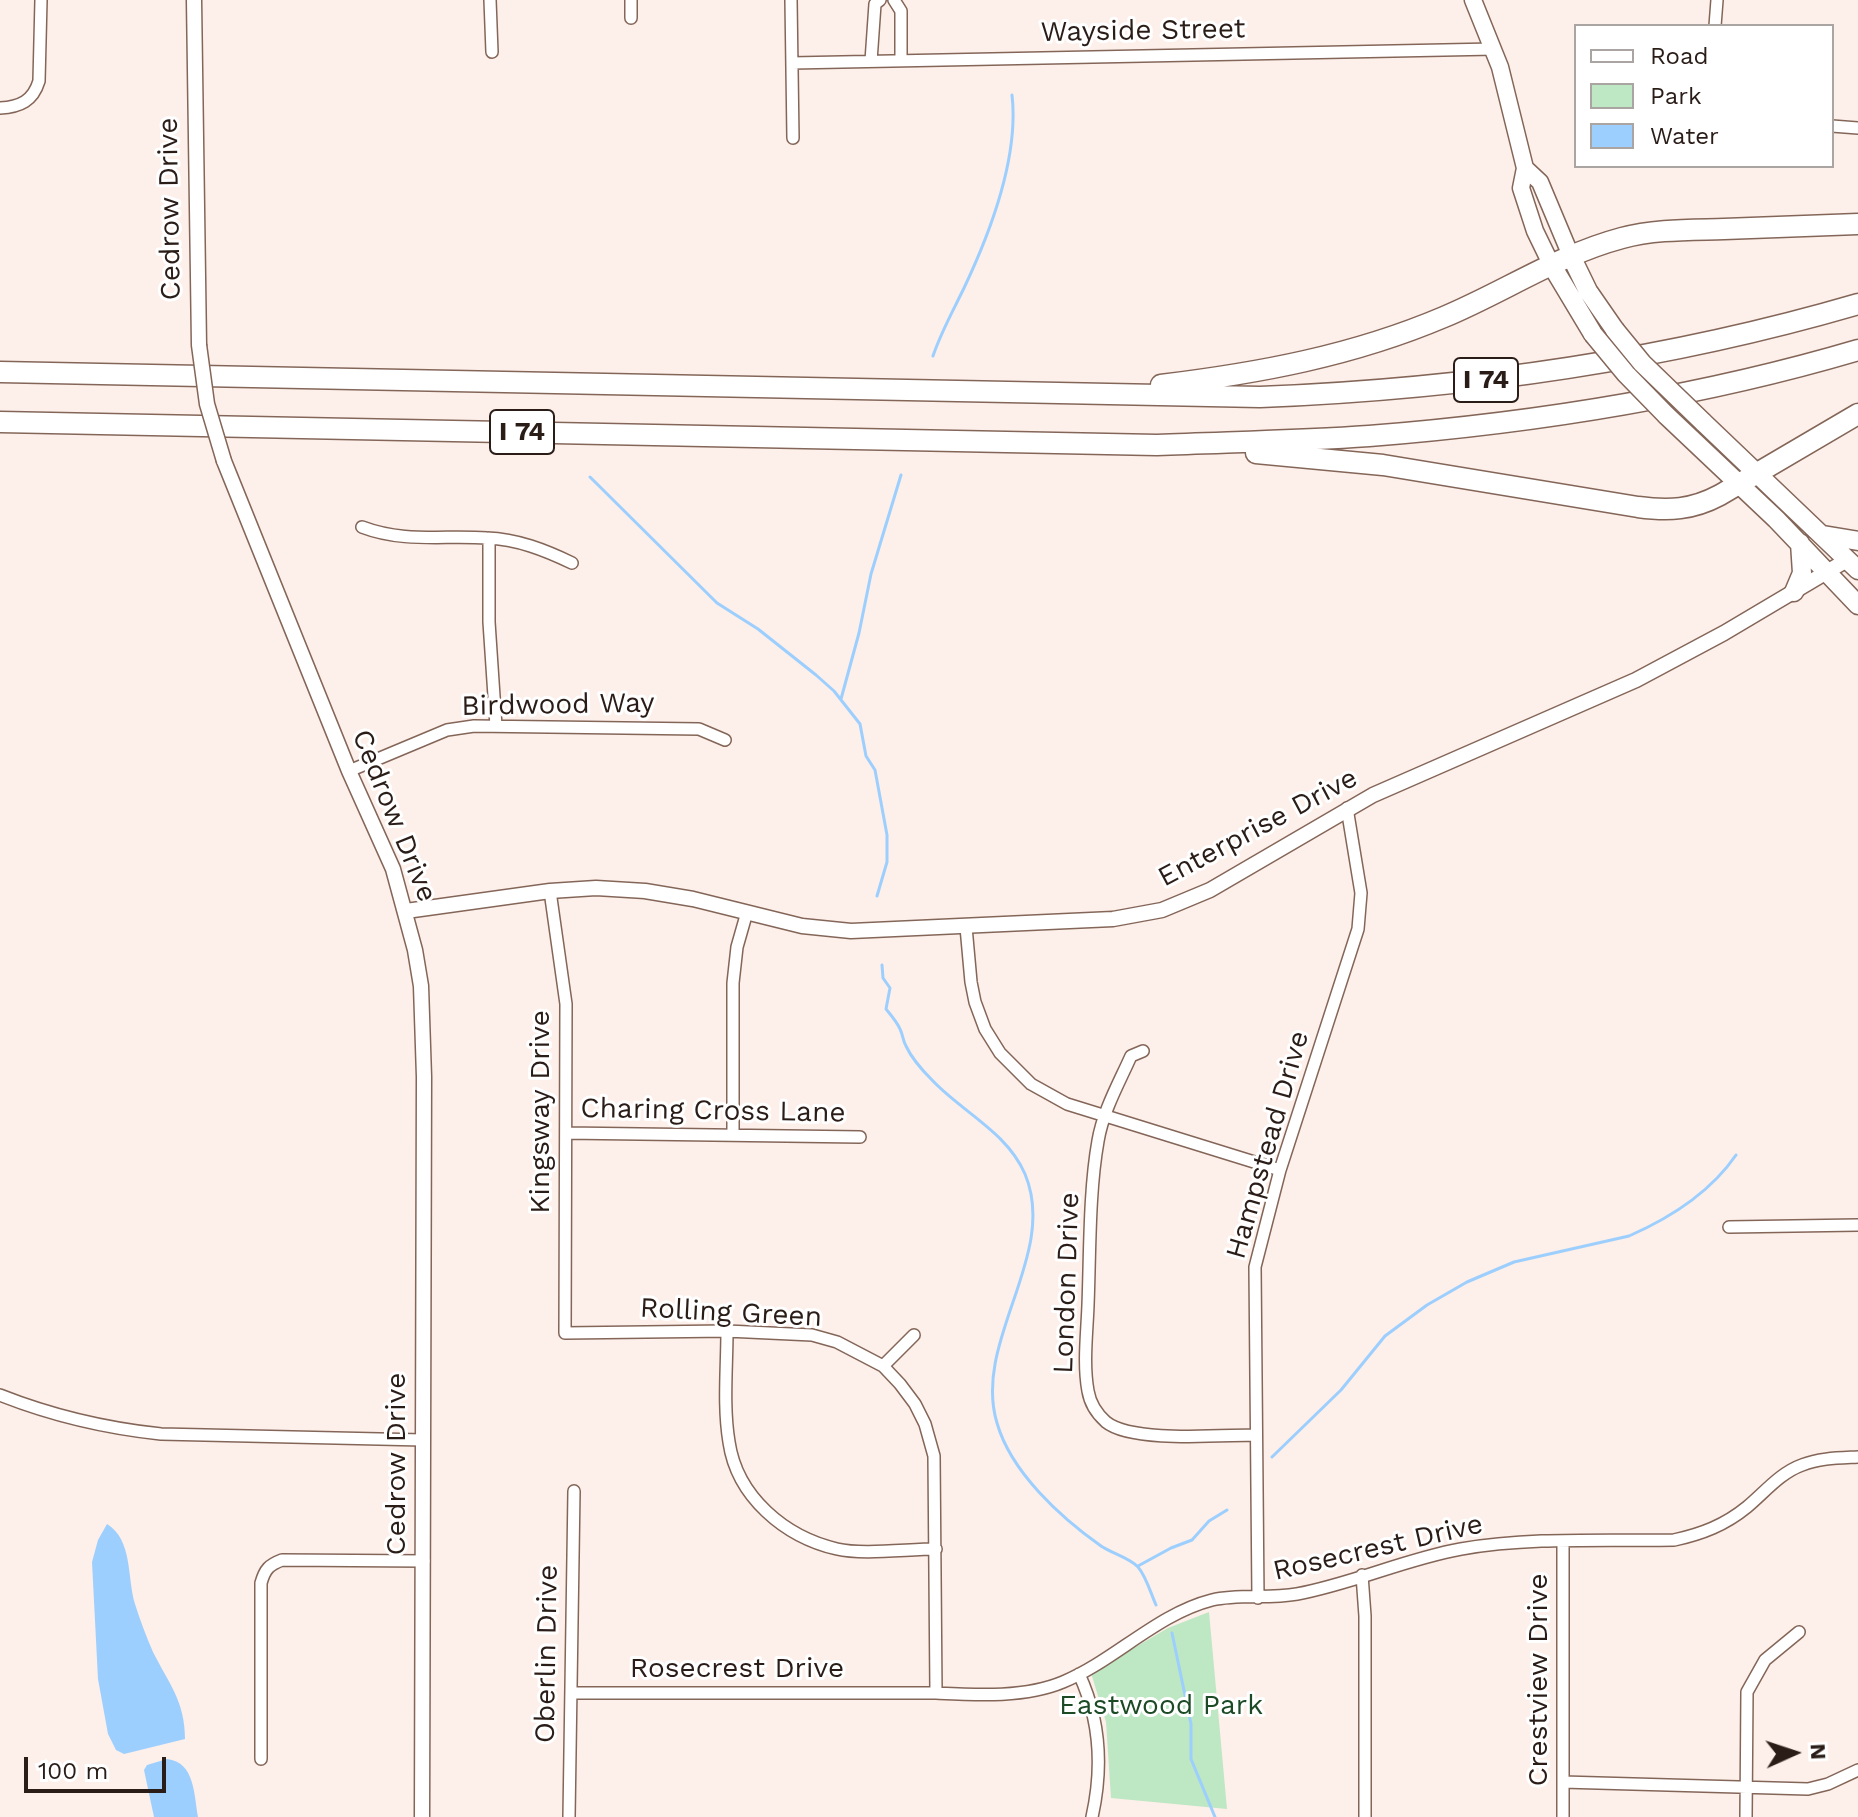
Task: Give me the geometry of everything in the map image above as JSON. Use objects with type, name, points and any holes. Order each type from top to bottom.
[{"type":"highway","points":[[1106,392],[1247,374],[1337,355],[1447,316],[1551,264],[1619,239],[1653,232],[1858,224]]},
{"type":"highway","name":"I 74","points":[[0,372],[1260,397],[1363,392],[1553,371],[1667,351],[1767,329],[1858,304]]},
{"type":"highway","name":"I 74","points":[[0,422],[1157,445],[1327,439],[1522,421],[1714,387],[1858,350]]},
{"type":"highway","points":[[1157,445],[1349,461],[1668,510],[1699,505],[1739,485],[1858,414]]},
{"type":"main road","points":[[1473,0],[1494,49],[1525,168],[1521,188],[1535,231],[1593,334],[1626,374],[1800,543],[1858,605]]},
{"type":"main road","points":[[1525,168],[1540,182],[1588,291],[1642,363],[1853,565]]},
{"type":"main road","points":[[1823,535],[1858,541]]},
{"type":"main road","points":[[1794,592],[1802,573],[1800,543]]},
{"type":"street","points":[[0,108],[19,106],[32,96],[39,81],[41,0]]},
{"type":"street","name":"Cedrow Drive","points":[[194,0],[199,345],[207,404],[224,461],[349,771],[393,869],[415,950],[423,1021],[422,1817]]},
{"type":"street","points":[[490,0],[492,52]]},
{"type":"street","points":[[631,0],[631,18]]},
{"type":"street","points":[[791,0],[793,138]]},
{"type":"street","points":[[871,61],[875,4],[880,0]]},
{"type":"street","points":[[894,0],[901,11],[901,60]]},
{"type":"street","points":[[1715,24],[1717,0]]},
{"type":"street","name":"Wayside Street","points":[[792,63],[1494,49]]},
{"type":"street","points":[[1834,126],[1858,128]]},
{"type":"street","points":[[362,527],[397,537],[489,538],[535,547],[572,563]]},
{"type":"street","points":[[489,538],[489,622],[496,726]]},
{"type":"street","name":"Enterprise Drive","points":[[406,911],[550,891],[596,888],[645,891],[802,926],[851,931],[1113,919],[1162,910],[1210,890],[1347,808],[1616,690],[1695,650],[1828,572],[1853,565]]},
{"type":"street","name":"Birdwood Way","points":[[349,771],[447,730],[496,726],[699,729],[725,740]]},
{"type":"street","name":"Hampstead Drive","points":[[1258,1598],[1255,1267],[1280,1170],[1358,929],[1361,893],[1347,808]]},
{"type":"street","name":"Kingsway Drive","points":[[550,891],[566,1004],[565,1333]]},
{"type":"street","points":[[733,1135],[733,983],[737,947],[747,912]]},
{"type":"street","points":[[966,927],[975,1002],[985,1029],[1000,1053],[1019,1074],[1067,1104],[1280,1170]]},
{"type":"street","name":"London Drive","points":[[1143,1051],[1131,1056],[1098,1140],[1090,1237],[1087,1385],[1092,1404],[1107,1422],[1129,1432],[1256,1435]]},
{"type":"street","name":"Charing Cross Lane","points":[[566,1133],[860,1137]]},
{"type":"street","points":[[1729,1227],[1858,1225]]},
{"type":"street","points":[[727,1331],[729,1445],[743,1483],[761,1507],[782,1526],[839,1549],[936,1549]]},
{"type":"street","name":"Rolling Green","points":[[565,1333],[727,1331],[813,1335],[837,1342],[883,1366],[915,1404],[925,1424],[934,1456],[936,1693]]},
{"type":"street","points":[[883,1366],[914,1335]]},
{"type":"street","points":[[0,1395],[91,1425],[149,1433],[423,1440]]},
{"type":"street","name":"Rosecrest Drive","points":[[571,1693],[936,1693],[986,1696],[1014,1692],[1060,1683],[1184,1610],[1213,1600],[1258,1598],[1330,1587],[1362,1575],[1461,1549],[1511,1544],[1674,1540],[1698,1535],[1726,1523],[1784,1474],[1801,1465],[1824,1458],[1858,1457]]},
{"type":"street","name":"Oberlin Drive","points":[[569,1817],[574,1491]]},
{"type":"street","name":"Crestview Drive","points":[[1563,1542],[1563,1817]]},
{"type":"street","points":[[261,1759],[261,1583],[264,1570],[282,1560],[424,1561]]},
{"type":"street","points":[[1362,1575],[1365,1616],[1365,1817]]},
{"type":"street","points":[[1746,1817],[1747,1692],[1765,1660],[1799,1632]]},
{"type":"street","points":[[1079,1674],[1096,1723],[1099,1787],[1092,1817]]},
{"type":"street","points":[[1563,1782],[1808,1789],[1828,1784],[1858,1770]]},
{"type":"green space","name":"Eastwood Park","points":[[1209,1612],[1227,1809],[1111,1798],[1106,1722],[1091,1673],[1168,1628]]},
{"type":"water","points":[[107,1524],[115,1531],[125,1549],[137,1610],[153,1652],[179,1703],[185,1739],[124,1754],[116,1750],[108,1734],[98,1679],[92,1562],[98,1540]]},
{"type":"water","points":[[167,1759],[176,1761],[188,1773],[198,1817],[154,1817],[144,1770],[147,1765]]},
{"type":"waterway","points":[[933,356],[983,243],[1000,194],[1011,143],[1012,95]]},
{"type":"waterway","points":[[841,699],[871,574],[901,475]]},
{"type":"waterway","points":[[590,477],[717,603],[758,629],[816,675],[834,691],[860,724],[866,756],[875,770],[887,835],[887,862],[877,896]]},
{"type":"waterway","points":[[882,965],[883,978],[890,988],[886,1009],[899,1026],[914,1060],[944,1092],[1007,1146],[1025,1174],[1033,1205],[1031,1236],[996,1361],[992,1392],[997,1423],[1004,1441],[1025,1476],[1054,1507],[1101,1546],[1138,1567],[1156,1605]]},
{"type":"waterway","points":[[1272,1457],[1341,1390],[1385,1336],[1427,1305],[1467,1282],[1514,1262],[1629,1236],[1644,1229],[1702,1193],[1736,1155]]},
{"type":"waterway","points":[[1138,1566],[1192,1540],[1209,1521],[1227,1510]]},
{"type":"waterway","points":[[1172,1633],[1191,1724],[1191,1759],[1215,1817]]}]
